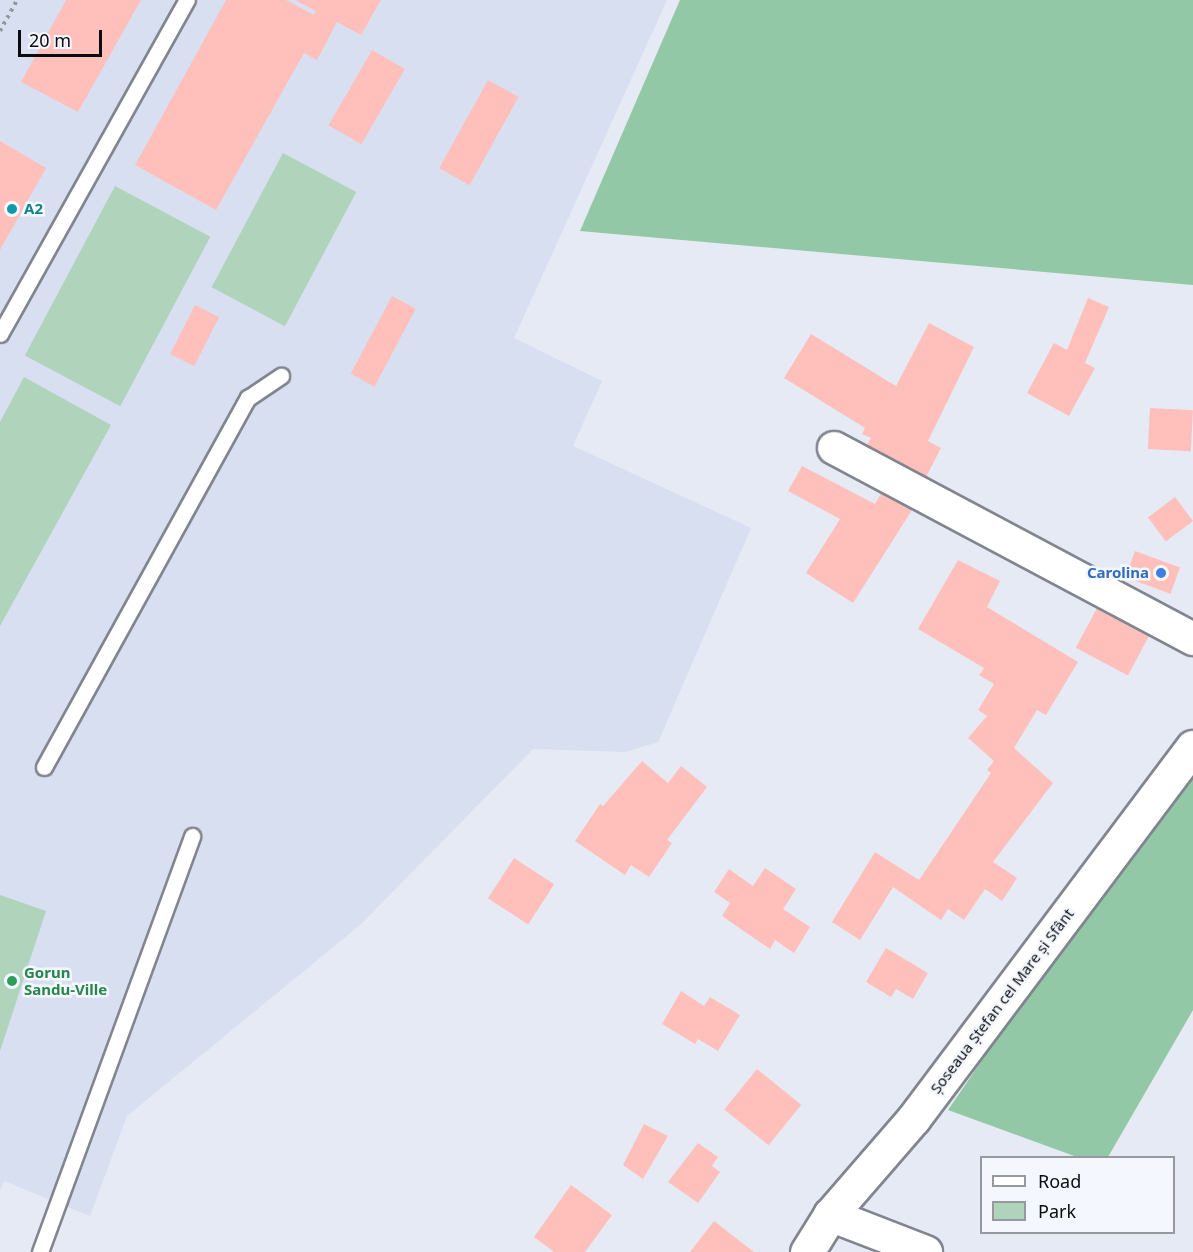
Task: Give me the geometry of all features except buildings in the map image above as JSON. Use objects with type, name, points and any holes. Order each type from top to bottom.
[{"type":"street","points":[[834,448],[1193,639]]},
{"type":"street","name":"Șoseaua Ștefan cel Mare și Sfânt","points":[[807,1252],[830,1215],[914,1118],[1193,747]]},
{"type":"street","points":[[830,1215],[926,1252]]},
{"type":"lane","points":[[0,334],[187,0]]},
{"type":"lane","points":[[44,767],[248,398],[281,376]]},
{"type":"lane","points":[[40,1252],[192,836]]},
{"type":"path","points":[[0,31],[17,0]]},
{"type":"shaded area","points":[[0,0],[667,0],[514,338],[602,381],[573,446],[751,528],[658,742],[625,752],[533,749],[360,925],[127,1116],[90,1216],[4,1181],[0,1191]]},
{"type":"green space","points":[[680,0],[1193,0],[1193,285],[580,231]]},
{"type":"green space","points":[[283,153],[356,192],[285,326],[212,287]]},
{"type":"green space","points":[[115,186],[210,237],[120,406],[25,356]]},
{"type":"green space","points":[[24,377],[111,425],[0,626],[0,422]]},
{"type":"green space","points":[[1193,751],[1193,1010],[1109,1156],[1074,1156],[948,1110]]},
{"type":"green space","name":"Gorun Sandu-Ville","points":[[0,895],[46,911],[0,1051]]},
{"type":"place","name":"A2","points":[[12,209]]},
{"type":"place","name":"Carolina","points":[[1161,573]]},
{"type":"place","name":"Gorun Sandu-Ville","points":[[12,981]]}]
